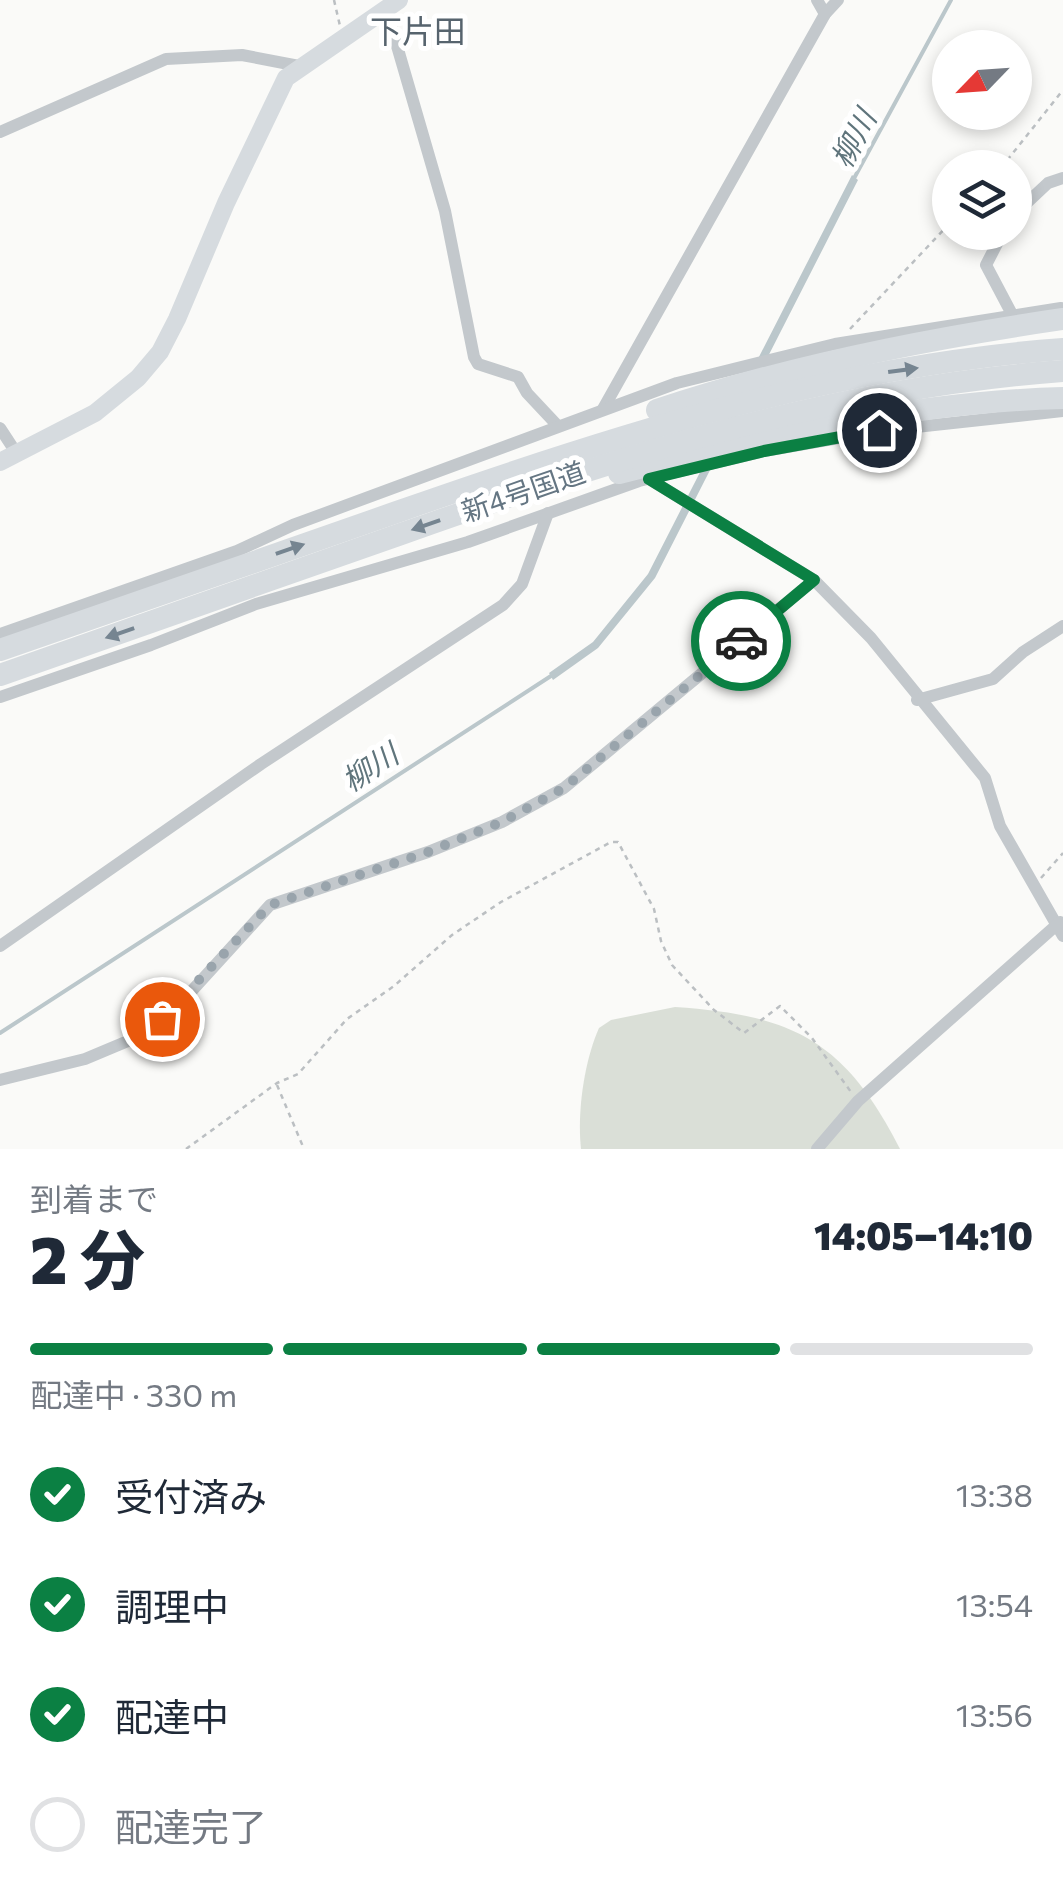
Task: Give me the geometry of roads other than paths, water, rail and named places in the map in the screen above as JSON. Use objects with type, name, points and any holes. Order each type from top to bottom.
[{"type":"highway","points":[[521,468],[590,432],[807,366],[1063,319]]},
{"type":"highway","name":"新4号国道","points":[[0,650],[652,425],[774,394],[884,372],[1063,349]]},
{"type":"highway","name":"新4号国道","points":[[0,675],[470,510],[780,434],[899,412],[1060,396]]},
{"type":"street","points":[[817,0],[825,14]]},
{"type":"street","points":[[603,409],[825,14],[838,0]]},
{"type":"street","points":[[0,428],[9,458],[96,413],[138,378],[160,352],[264,118],[286,78],[393,4],[441,196],[474,357],[478,364],[518,377],[527,393],[557,425]]},
{"type":"street","points":[[0,132],[166,59],[242,55],[299,66]]},
{"type":"street","points":[[1032,198],[1048,183],[1063,178]]},
{"type":"street","points":[[994,250],[986,266],[1016,325]]},
{"type":"street","points":[[0,634],[237,551],[293,525],[677,383],[835,344],[1016,325],[1063,308]]},
{"type":"street","points":[[0,697],[151,646],[256,604],[468,542],[649,479],[764,451],[1060,396]]},
{"type":"street","points":[[649,479],[814,580],[872,638],[917,700],[985,778],[1000,826],[1060,927],[858,1101],[818,1149]]},
{"type":"street","points":[[0,946],[244,775],[504,606],[522,584],[548,512]]},
{"type":"street","points":[[0,1080],[85,1059],[147,1032],[178,1006],[270,905],[428,852],[502,822],[564,788],[814,580]]},
{"type":"street","points":[[917,700],[993,680],[1023,652],[1063,626]]},
{"type":"waterway","name":"柳川","points":[[852,182],[951,0]]},
{"type":"waterway","name":"柳川","points":[[0,1033],[554,674]]},
{"type":"district","name":"下片田","points":[[418,30]]}]
